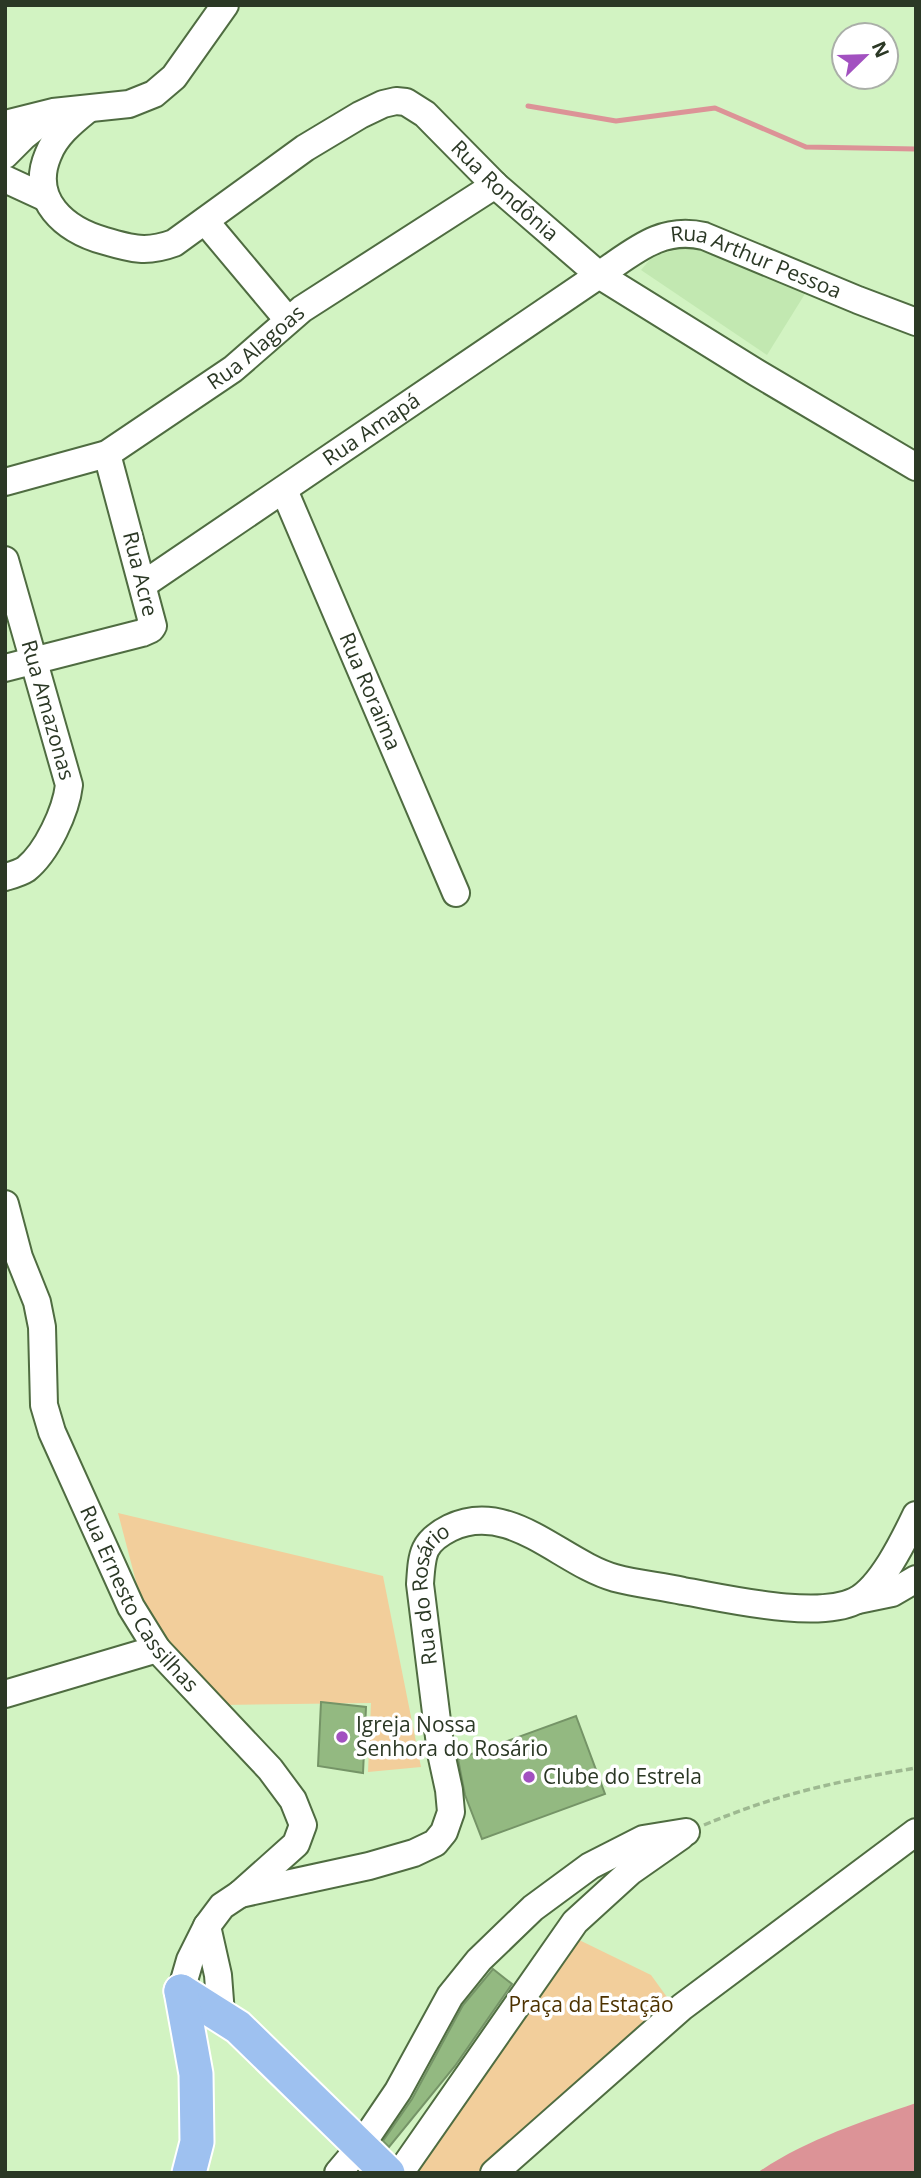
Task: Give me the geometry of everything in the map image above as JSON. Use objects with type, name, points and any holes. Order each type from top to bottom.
[{"type":"main road","points":[[181,1991],[238,2027],[388,2173]]},
{"type":"main road","points":[[181,1991],[196,2074],[197,2142],[189,2173]]},
{"type":"street","points":[[5,124],[53,112],[129,104],[154,94],[174,77],[226,5]]},
{"type":"street","name":"Rua Rondônia","points":[[205,221],[305,148],[360,115],[383,104],[406,102],[425,114],[495,186],[599,275],[916,467]]},
{"type":"street","points":[[87,110],[62,132],[48,155],[42,181],[46,198],[61,220],[82,233],[149,251],[174,243],[205,221],[288,320]]},
{"type":"street","points":[[5,155],[53,112]]},
{"type":"street","points":[[5,179],[46,198]]},
{"type":"street","name":"Rua Alagoas","points":[[5,482],[107,454],[233,369],[288,320],[495,186]]},
{"type":"street","name":"Rua Arthur Pessoa","points":[[599,275],[647,244],[666,235],[687,232],[704,236],[916,321]]},
{"type":"street","name":"Rua Amapá","points":[[144,584],[599,275]]},
{"type":"street","name":"Rua Acre","points":[[5,668],[151,629],[154,622],[107,454]]},
{"type":"street","name":"Rua Roraima","points":[[284,490],[456,893]]},
{"type":"street","name":"Rua Amazonas","points":[[5,560],[69,785],[67,802],[40,855],[24,870],[5,877]]},
{"type":"street","name":"Rua Ernesto Cassilhas","points":[[5,1204],[19,1258],[37,1302],[42,1327],[44,1405],[52,1432],[131,1607],[157,1649],[270,1769],[293,1800],[303,1825],[296,1844],[240,1894],[222,1906],[207,1926],[190,1960],[181,1991]]},
{"type":"street","name":"Rua do Rosário","points":[[856,1600],[883,1575],[905,1540],[916,1515]]},
{"type":"street","name":"Rua do Rosário","points":[[240,1894],[369,1866],[414,1853],[435,1843],[444,1832],[451,1812],[449,1790],[441,1753],[420,1584],[421,1558],[432,1536],[460,1523],[495,1522],[528,1532],[567,1557],[614,1578],[759,1605],[825,1608],[892,1593],[916,1579]]},
{"type":"street","points":[[5,1694],[157,1649]]},
{"type":"street","points":[[338,2173],[360,2147],[398,2091],[450,1996],[479,1960],[533,1908],[590,1866],[643,1839],[686,1832]]},
{"type":"street","points":[[400,2173],[575,1923],[631,1871],[686,1832]]},
{"type":"street","points":[[494,2173],[682,2007],[916,1832]]},
{"type":"street","points":[[207,1926],[218,1975],[220,2014]]},
{"type":"path","points":[[686,1832],[746,1807],[793,1792],[837,1781],[916,1768]]},
{"type":"shaded area","points":[[707,246],[808,289],[767,355],[641,270],[653,256]]},
{"type":"shaded area","points":[[916,2103],[916,2173],[757,2173],[814,2141]]},
{"type":"green space","points":[[118,1513],[383,1576],[421,1767],[368,1772],[371,1703],[222,1705],[149,1631]]},
{"type":"green space","name":"Praça da Estação","points":[[573,1937],[651,1975],[672,2004],[488,2173],[407,2173]]},
{"type":"building","name":"Igreja Nossa Senhora do Rosário","points":[[321,1702],[366,1707],[363,1773],[318,1766]]},
{"type":"building","name":"Clube do Estrela","points":[[576,1716],[605,1794],[482,1839],[465,1795],[458,1759]]},
{"type":"building","points":[[493,1969],[512,1984],[455,2066],[389,2147],[383,2141],[412,2099],[463,2005]]},
{"type":"waterway","points":[[528,106],[616,121],[715,108],[806,147],[916,149]]},
{"type":"place","name":"Igreja Nossa Senhora do Rosário","points":[[342,1737]]},
{"type":"place","name":"Clube do Estrela","points":[[529,1777]]}]
